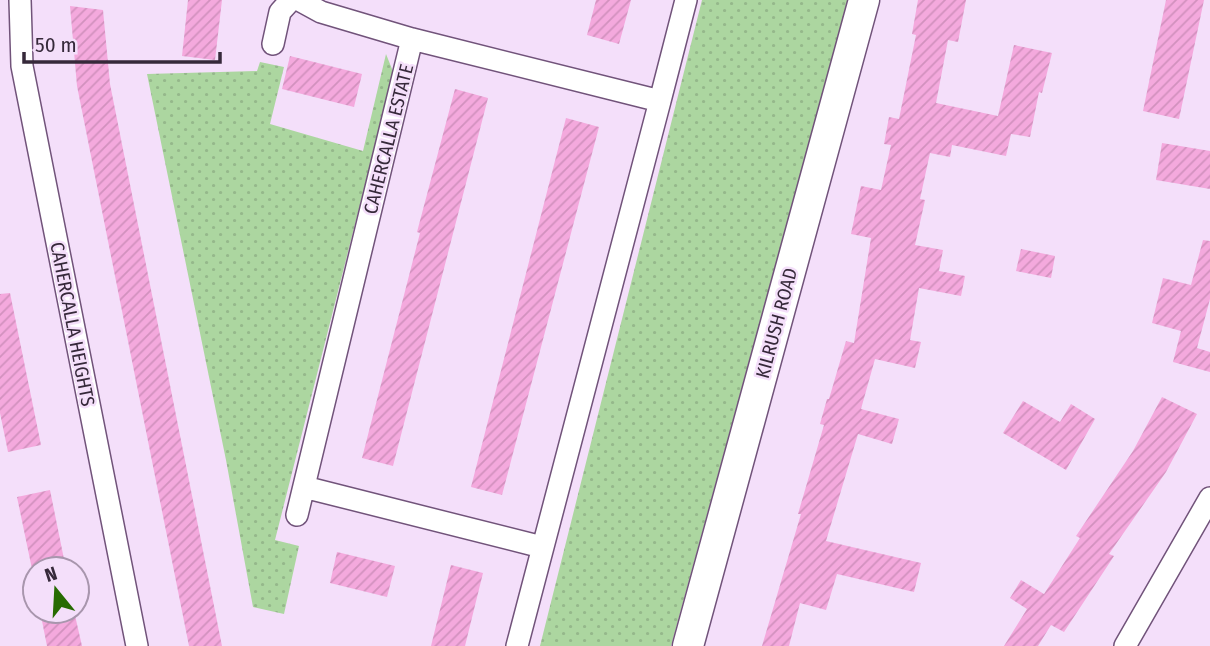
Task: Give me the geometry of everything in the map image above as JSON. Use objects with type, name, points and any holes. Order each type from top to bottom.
[{"type":"main road","name":"KILRUSH ROAD","points":[[688,646],[864,0]]},
{"type":"street","name":"CAHERCALLA HEIGHTS","points":[[20,0],[22,66],[136,646]]},
{"type":"street","points":[[273,44],[280,12],[291,0]]},
{"type":"street","points":[[299,0],[321,12],[412,39]]},
{"type":"street","points":[[517,646],[686,0]]},
{"type":"street","name":"CAHERCALLA ESTATE","points":[[297,515],[412,39],[660,101]]},
{"type":"street","points":[[304,487],[542,547]]},
{"type":"street","points":[[1125,646],[1210,498]]},
{"type":"green space","points":[[702,0],[848,0],[671,646],[540,646]]},
{"type":"green space","points":[[386,54],[392,69],[392,78],[275,540],[299,546],[284,614],[253,607],[226,460],[147,74],[257,71],[260,62],[284,67],[270,124],[363,151]]},
{"type":"building","points":[[188,0],[222,0],[215,60],[182,56]]},
{"type":"building","points":[[596,0],[631,0],[619,44],[587,35]]},
{"type":"building","points":[[918,0],[966,0],[958,42],[948,40],[936,103],[998,116],[1014,45],[1052,53],[1042,93],[1039,92],[1030,137],[1011,134],[1006,156],[952,145],[950,157],[930,153],[920,199],[925,200],[915,245],[943,250],[939,271],[965,276],[961,296],[919,288],[910,340],[921,342],[915,368],[875,359],[861,409],[899,419],[892,444],[858,434],[826,541],[921,563],[914,592],[837,574],[826,610],[800,603],[789,646],[762,646],[801,514],[798,514],[824,425],[820,424],[827,399],[846,341],[854,343],[871,238],[851,234],[861,186],[881,190],[891,145],[884,144],[889,117],[899,119],[916,35],[912,34]]},
{"type":"building","points":[[1166,0],[1204,0],[1179,119],[1143,111]]},
{"type":"building","points":[[70,6],[103,10],[110,84],[222,646],[189,646],[77,86]]},
{"type":"building","points":[[290,56],[362,74],[354,107],[282,89]]},
{"type":"building","points":[[455,89],[488,98],[393,466],[362,458]]},
{"type":"building","points":[[566,118],[599,127],[502,495],[471,487]]},
{"type":"building","points":[[1162,143],[1210,151],[1210,189],[1156,180]]},
{"type":"building","points":[[1203,240],[1210,241],[1210,299],[1197,348],[1210,352],[1210,372],[1173,362],[1181,331],[1152,323],[1163,278],[1191,285]]},
{"type":"building","points":[[1021,249],[1055,256],[1051,278],[1016,271]]},
{"type":"building","points":[[10,293],[41,445],[8,452],[0,413],[0,294]]},
{"type":"building","points":[[1162,397],[1197,414],[1166,472],[1109,554],[1114,556],[1064,632],[1051,625],[1038,646],[1004,646],[1027,609],[1010,598],[1021,580],[1044,594],[1080,538],[1076,536],[1133,451]]},
{"type":"building","points":[[1023,401],[1060,422],[1071,404],[1095,419],[1066,470],[1003,433]]},
{"type":"building","points":[[50,490],[63,555],[29,555],[17,497]]},
{"type":"building","points":[[337,552],[395,566],[387,597],[330,583]]},
{"type":"building","points":[[451,565],[483,573],[465,646],[431,646]]},
{"type":"building","points":[[43,625],[77,625],[82,646],[47,646]]}]
